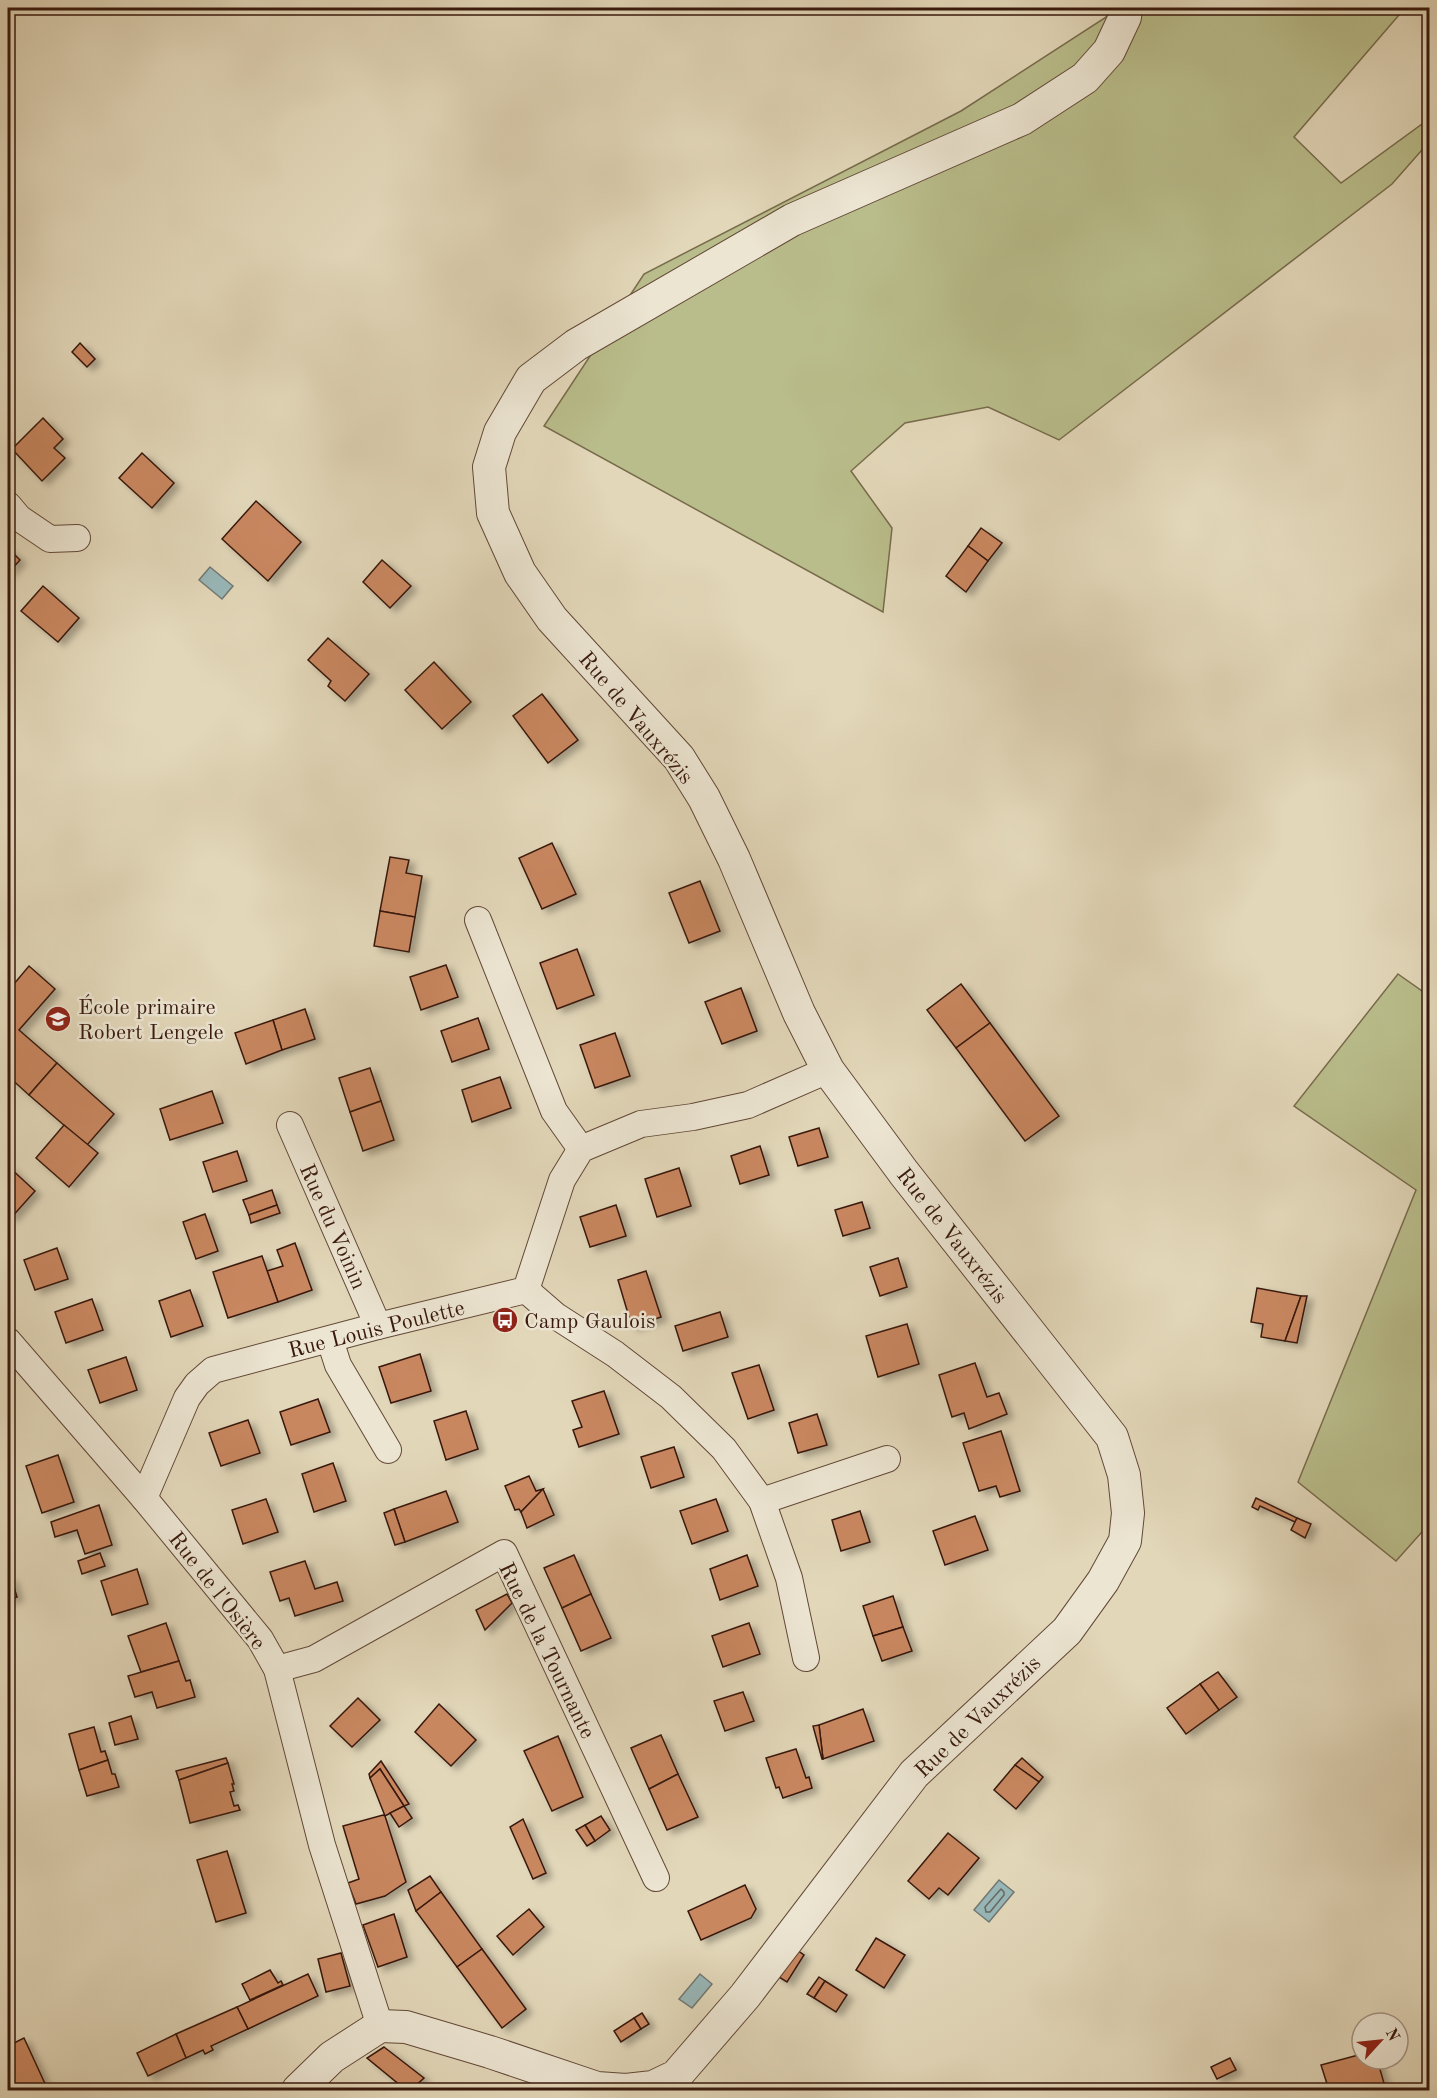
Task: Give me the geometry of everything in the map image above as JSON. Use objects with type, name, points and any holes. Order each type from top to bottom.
[{"type":"street","name":"Rue de Vauxrézis","points":[[676,2083],[914,1774],[1067,1631],[1103,1581],[1125,1541],[1128,1513],[1124,1474],[1112,1437],[904,1173],[828,1070],[799,1013],[734,859],[704,798],[679,758],[552,619],[520,573],[493,513],[489,468],[500,432],[531,380],[576,345],[792,220],[1022,119],[1085,78],[1109,51],[1125,17],[1126,8]]},
{"type":"street","points":[[8,505],[19,518],[50,539],[77,538]]},
{"type":"street","points":[[478,920],[554,1112],[581,1149]]},
{"type":"street","points":[[806,1658],[789,1578],[762,1501],[724,1449],[671,1397],[615,1354],[556,1316],[526,1290],[561,1180],[581,1149],[640,1124],[748,1105],[828,1070]]},
{"type":"street","name":"Rue du Voinin","points":[[290,1125],[378,1326]]},
{"type":"street","name":"Rue Louis Poulette","points":[[144,1498],[187,1398],[197,1384],[213,1370],[526,1290]]},
{"type":"street","points":[[330,1340],[338,1365],[388,1450]]},
{"type":"street","name":"Rue de l'Osière","points":[[8,1341],[144,1498],[260,1639],[278,1669],[322,1845],[380,2025]]},
{"type":"street","points":[[762,1501],[887,1459]]},
{"type":"street","name":"Rue de la Tournante","points":[[278,1669],[314,1659],[504,1553],[656,1878]]},
{"type":"street","points":[[298,2091],[332,2057],[380,2025],[406,2027],[490,2052],[598,2090],[626,2090],[676,2083]]},
{"type":"green space","points":[[1120,8],[1405,8],[1294,137],[1341,183],[1429,119],[1429,142],[1392,184],[1059,440],[988,407],[905,423],[851,471],[892,528],[883,612],[544,426],[644,274],[961,111]]},
{"type":"green space","points":[[1398,974],[1429,996],[1430,1523],[1396,1561],[1298,1482],[1416,1190],[1294,1106]]},
{"type":"water","points":[[210,567],[233,586],[222,599],[199,580]]},
{"type":"water","points":[[999,1880],[1014,1892],[989,1922],[974,1910]]},
{"type":"water","points":[[700,1974],[712,1984],[692,2008],[679,1999]]},
{"type":"building","points":[[80,343],[95,359],[87,367],[72,352]]},
{"type":"building","points":[[43,418],[63,439],[54,448],[65,458],[42,481],[12,449]]},
{"type":"building","points":[[142,453],[174,483],[152,508],[119,478]]},
{"type":"building","points":[[256,501],[301,542],[268,581],[222,539]]},
{"type":"building","points":[[981,528],[1002,543],[988,561],[968,546]]},
{"type":"building","points":[[968,546],[988,561],[966,592],[946,576]]},
{"type":"building","points":[[8,548],[20,560],[8,573]]},
{"type":"building","points":[[382,560],[411,586],[390,608],[363,582]]},
{"type":"building","points":[[43,586],[79,618],[58,642],[21,611]]},
{"type":"building","points":[[328,638],[369,674],[345,701],[328,686],[331,681],[308,660]]},
{"type":"building","points":[[434,662],[471,702],[442,729],[405,690]]},
{"type":"building","points":[[542,694],[578,740],[548,763],[513,716]]},
{"type":"building","points":[[552,843],[576,894],[542,909],[519,858]]},
{"type":"building","points":[[390,857],[409,860],[406,873],[422,876],[415,917],[380,911]]},
{"type":"building","points":[[700,881],[720,931],[689,943],[669,893]]},
{"type":"building","points":[[380,911],[415,917],[409,952],[374,946]]},
{"type":"building","points":[[577,949],[594,995],[557,1009],[540,963]]},
{"type":"building","points":[[446,965],[458,997],[421,1010],[410,977]]},
{"type":"building","points":[[29,966],[55,989],[19,1030],[57,1063],[29,1095],[8,1076],[8,991]]},
{"type":"building","points":[[961,984],[990,1023],[956,1048],[927,1010]]},
{"type":"building","points":[[741,988],[757,1031],[722,1044],[705,1002]]},
{"type":"building","points":[[305,1009],[315,1039],[282,1050],[273,1020]]},
{"type":"building","points":[[478,1018],[489,1049],[452,1062],[441,1031]]},
{"type":"building","points":[[273,1020],[282,1050],[246,1064],[235,1033]]},
{"type":"building","points":[[990,1023],[1059,1116],[1025,1141],[956,1048]]},
{"type":"building","points":[[615,1033],[630,1076],[595,1088],[580,1045]]},
{"type":"building","points":[[57,1063],[114,1114],[87,1145],[29,1095]]},
{"type":"building","points":[[370,1068],[381,1101],[350,1112],[339,1078]]},
{"type":"building","points":[[500,1077],[511,1108],[472,1122],[462,1090]]},
{"type":"building","points":[[212,1091],[223,1123],[170,1140],[160,1109]]},
{"type":"building","points":[[381,1101],[394,1140],[363,1151],[350,1112]]},
{"type":"building","points":[[64,1125],[98,1153],[69,1187],[36,1158]]},
{"type":"building","points":[[819,1128],[828,1157],[798,1166],[789,1137]]},
{"type":"building","points":[[760,1146],[769,1175],[740,1184],[731,1156]]},
{"type":"building","points":[[237,1151],[247,1181],[213,1192],[203,1162]]},
{"type":"building","points":[[8,1166],[35,1191],[11,1218],[8,1215]]},
{"type":"building","points":[[679,1168],[691,1206],[657,1217],[645,1179]]},
{"type":"building","points":[[272,1190],[277,1205],[249,1215],[243,1200]]},
{"type":"building","points":[[862,1202],[870,1228],[843,1236],[835,1210]]},
{"type":"building","points":[[277,1205],[280,1213],[251,1223],[249,1215]]},
{"type":"building","points":[[616,1205],[626,1236],[590,1247],[580,1217]]},
{"type":"building","points":[[205,1214],[218,1251],[196,1259],[183,1222]]},
{"type":"building","points":[[295,1243],[312,1290],[278,1302],[267,1271],[283,1266],[277,1250]]},
{"type":"building","points":[[57,1248],[68,1279],[35,1290],[24,1260]]},
{"type":"building","points":[[262,1256],[278,1302],[228,1318],[213,1272]]},
{"type":"building","points":[[898,1258],[907,1287],[880,1296],[870,1267]]},
{"type":"building","points":[[646,1271],[661,1317],[632,1327],[618,1280]]},
{"type":"building","points":[[1257,1288],[1301,1296],[1285,1341],[1261,1337],[1263,1324],[1251,1322]]},
{"type":"building","points":[[190,1290],[203,1326],[171,1337],[159,1301]]},
{"type":"building","points":[[1301,1296],[1307,1296],[1297,1343],[1285,1341]]},
{"type":"building","points":[[92,1299],[103,1330],[66,1343],[55,1312]]},
{"type":"building","points":[[720,1312],[728,1337],[683,1351],[675,1326]]},
{"type":"building","points":[[907,1324],[919,1364],[878,1377],[866,1336]]},
{"type":"building","points":[[420,1354],[431,1391],[391,1403],[379,1367]]},
{"type":"building","points":[[126,1357],[137,1390],[100,1403],[88,1370]]},
{"type":"building","points":[[975,1363],[987,1397],[999,1393],[1007,1414],[969,1429],[964,1413],[952,1417],[939,1375]]},
{"type":"building","points":[[759,1365],[774,1410],[748,1419],[732,1373]]},
{"type":"building","points":[[604,1391],[619,1434],[579,1447],[573,1430],[582,1427],[572,1401]]},
{"type":"building","points":[[318,1399],[330,1432],[291,1445],[280,1412]]},
{"type":"building","points":[[466,1411],[478,1449],[446,1460],[434,1421]]},
{"type":"building","points":[[817,1414],[827,1445],[798,1453],[789,1423]]},
{"type":"building","points":[[248,1420],[260,1453],[221,1466],[209,1433]]},
{"type":"building","points":[[1001,1431],[1020,1491],[1000,1497],[996,1486],[979,1491],[963,1443]]},
{"type":"building","points":[[674,1447],[684,1477],[651,1488],[641,1457]]},
{"type":"building","points":[[58,1455],[74,1502],[42,1513],[26,1466]]},
{"type":"building","points":[[333,1463],[346,1501],[314,1512],[302,1474]]},
{"type":"building","points":[[529,1476],[536,1491],[543,1489],[521,1512],[519,1509],[515,1510],[505,1486]]},
{"type":"building","points":[[543,1489],[554,1515],[527,1528],[521,1512]]},
{"type":"building","points":[[446,1491],[458,1522],[405,1542],[394,1509]]},
{"type":"building","points":[[1256,1498],[1297,1518],[1295,1522],[1260,1506],[1258,1510],[1252,1507]]},
{"type":"building","points":[[266,1499],[278,1532],[243,1544],[232,1510]]},
{"type":"building","points":[[716,1499],[728,1531],[692,1544],[680,1511]]},
{"type":"building","points":[[99,1505],[112,1545],[85,1554],[77,1530],[55,1537],[51,1522]]},
{"type":"building","points":[[394,1509],[405,1542],[395,1545],[384,1513]]},
{"type":"building","points":[[860,1511],[870,1542],[841,1551],[832,1520]]},
{"type":"building","points":[[975,1516],[988,1550],[945,1565],[933,1531]]},
{"type":"building","points":[[1297,1518],[1311,1524],[1305,1538],[1291,1530]]},
{"type":"building","points":[[100,1553],[105,1566],[82,1574],[78,1561]]},
{"type":"building","points":[[574,1555],[591,1594],[562,1608],[544,1568]]},
{"type":"building","points":[[747,1555],[758,1586],[720,1600],[710,1569]]},
{"type":"building","points":[[305,1561],[315,1589],[337,1582],[343,1601],[295,1616],[289,1598],[280,1601],[270,1572]]},
{"type":"building","points":[[137,1569],[148,1604],[112,1615],[101,1581]]},
{"type":"building","points":[[11,1577],[17,1597],[8,1600],[8,1578]]},
{"type":"building","points":[[507,1594],[512,1603],[485,1630],[476,1610]]},
{"type":"building","points":[[591,1594],[611,1638],[581,1651],[562,1608]]},
{"type":"building","points":[[893,1596],[903,1627],[873,1636],[863,1606]]},
{"type":"building","points":[[166,1623],[179,1661],[141,1672],[128,1636]]},
{"type":"building","points":[[749,1623],[760,1654],[723,1667],[712,1636]]},
{"type":"building","points":[[903,1627],[912,1651],[882,1661],[873,1636]]},
{"type":"building","points":[[179,1661],[186,1681],[190,1680],[195,1697],[157,1708],[152,1692],[135,1697],[128,1676]]},
{"type":"building","points":[[1218,1672],[1237,1697],[1219,1710],[1200,1684]]},
{"type":"building","points":[[1200,1684],[1219,1710],[1186,1734],[1167,1708]]},
{"type":"building","points":[[743,1692],[754,1721],[725,1731],[714,1701]]},
{"type":"building","points":[[358,1698],[380,1720],[352,1747],[330,1726]]},
{"type":"building","points":[[439,1704],[476,1740],[451,1766],[415,1732]]},
{"type":"building","points":[[863,1709],[874,1741],[823,1759],[819,1725]]},
{"type":"building","points":[[131,1716],[138,1739],[115,1745],[109,1723]]},
{"type":"building","points":[[819,1725],[823,1759],[813,1726]]},
{"type":"building","points":[[94,1727],[101,1752],[105,1751],[108,1760],[79,1770],[69,1734]]},
{"type":"building","points":[[661,1735],[678,1774],[649,1789],[631,1748]]},
{"type":"building","points":[[558,1736],[583,1797],[552,1811],[524,1751]]},
{"type":"building","points":[[796,1749],[812,1788],[783,1798],[779,1787],[776,1788],[766,1758]]},
{"type":"building","points":[[226,1758],[228,1763],[179,1780],[176,1771]]},
{"type":"building","points":[[1022,1758],[1043,1777],[1039,1782],[1015,1765]]},
{"type":"building","points":[[108,1760],[119,1787],[87,1796],[79,1770]]},
{"type":"building","points":[[381,1761],[409,1804],[404,1806],[380,1769],[370,1778],[369,1774]]},
{"type":"building","points":[[228,1763],[234,1784],[232,1784],[234,1791],[230,1792],[234,1806],[238,1805],[240,1810],[190,1823],[179,1780]]},
{"type":"building","points":[[1015,1765],[1039,1782],[1016,1809],[994,1790]]},
{"type":"building","points":[[380,1769],[404,1806],[385,1816],[370,1778]]},
{"type":"building","points":[[678,1774],[698,1817],[667,1830],[649,1789]]},
{"type":"building","points":[[404,1806],[412,1818],[399,1827],[390,1813]]},
{"type":"building","points":[[383,1815],[406,1882],[385,1896],[356,1904],[348,1883],[359,1879],[343,1826]]},
{"type":"building","points":[[601,1816],[610,1830],[595,1841],[585,1825]]},
{"type":"building","points":[[523,1819],[546,1873],[533,1879],[510,1827]]},
{"type":"building","points":[[585,1825],[595,1841],[587,1846],[576,1830]]},
{"type":"building","points":[[948,1833],[979,1858],[948,1895],[939,1888],[929,1899],[908,1881]]},
{"type":"building","points":[[227,1851],[246,1913],[216,1922],[197,1860]]},
{"type":"building","points":[[430,1876],[441,1892],[416,1911],[408,1890]]},
{"type":"building","points":[[745,1885],[756,1909],[751,1918],[701,1940],[688,1911]]},
{"type":"building","points":[[441,1892],[482,1949],[457,1967],[416,1911]]},
{"type":"building","points":[[529,1909],[544,1927],[513,1955],[497,1936]]},
{"type":"building","points":[[394,1914],[407,1957],[378,1967],[363,1925]]},
{"type":"building","points":[[876,1938],[905,1955],[884,1988],[856,1970]]},
{"type":"building","points":[[794,1948],[804,1955],[787,1982],[774,1974]]},
{"type":"building","points":[[482,1949],[526,2009],[502,2028],[457,1967]]},
{"type":"building","points":[[341,1953],[350,1986],[326,1992],[318,1959]]},
{"type":"building","points":[[270,1970],[278,1983],[281,1981],[283,1985],[250,2000],[242,1984]]},
{"type":"building","points":[[308,1974],[318,1996],[248,2029],[237,2007]]},
{"type":"building","points":[[819,1977],[825,1981],[814,1998],[807,1994]]},
{"type":"building","points":[[825,1981],[847,1995],[836,2012],[814,1998]]},
{"type":"building","points":[[237,2007],[248,2029],[211,2046],[213,2050],[205,2054],[203,2050],[186,2058],[176,2034]]},
{"type":"building","points":[[642,2013],[649,2024],[641,2029],[634,2018]]},
{"type":"building","points":[[634,2018],[641,2029],[621,2042],[614,2031]]},
{"type":"building","points":[[176,2034],[186,2058],[148,2076],[137,2053]]},
{"type":"building","points":[[24,2038],[47,2088],[43,2090],[8,2090],[8,2046]]},
{"type":"building","points":[[384,2047],[424,2078],[411,2090],[406,2090],[367,2058]]},
{"type":"building","points":[[1350,2057],[1350,2071],[1380,2071],[1386,2090],[1329,2090],[1321,2065]]},
{"type":"building","points":[[1230,2058],[1236,2070],[1217,2079],[1211,2067]]},
{"type":"place","name":"École primaire Robert Lengele","points":[[58,1019]]},
{"type":"place","name":"Camp Gaulois","points":[[505,1320]]}]
